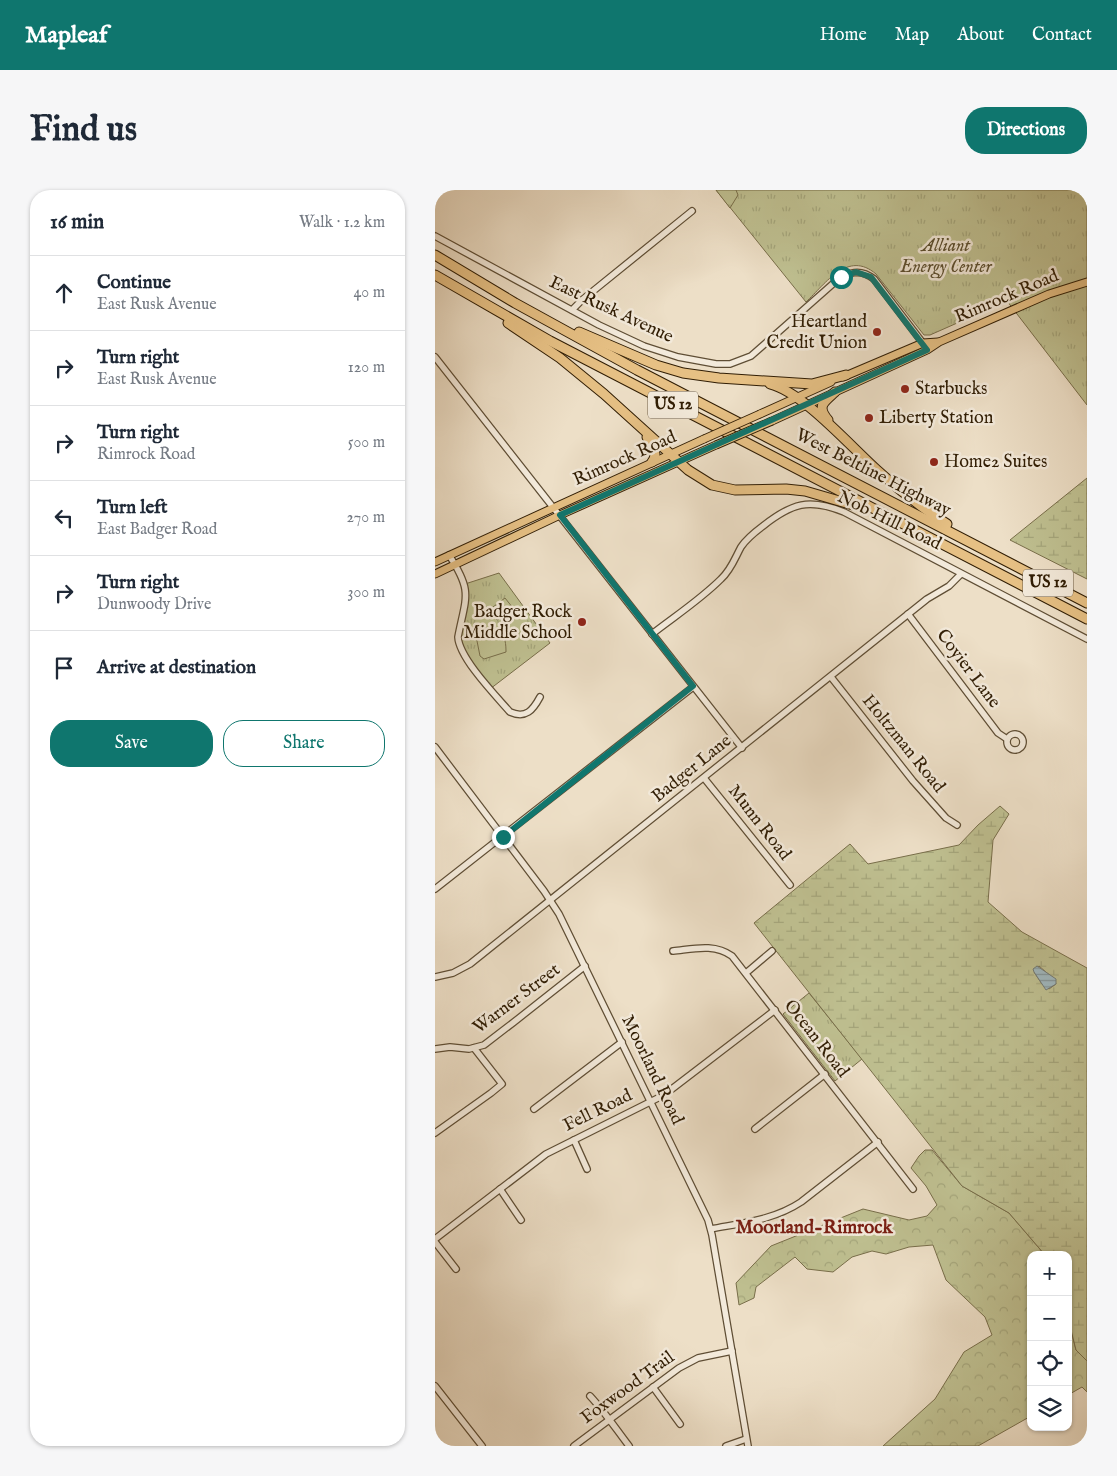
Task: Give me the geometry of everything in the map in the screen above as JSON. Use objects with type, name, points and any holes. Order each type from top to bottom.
[{"type":"highway","name":"West Beltline Highway","points":[[435,255],[515,303],[637,370],[1087,603]]},
{"type":"highway","name":"West Beltline Highway","points":[[435,276],[550,341],[1087,619]]},
{"type":"highway","points":[[462,292],[559,358],[680,462],[705,481],[735,490],[786,489],[805,491],[885,516]]},
{"type":"highway","points":[[515,303],[656,366],[691,374],[812,384],[846,376]]},
{"type":"highway","points":[[751,380],[787,390],[806,405],[903,494],[931,514],[1009,562]]},
{"type":"highway","points":[[835,392],[824,402],[822,410],[823,414],[846,441]]},
{"type":"highway","points":[[642,428],[653,447],[655,455],[652,462]]},
{"type":"main road","name":"Rimrock Road","points":[[435,574],[560,515],[927,350],[939,342],[1049,294],[1087,282]]},
{"type":"main road","name":"Rimrock Road","points":[[435,562],[652,462],[846,376],[923,343],[939,342]]},
{"type":"street","points":[[572,310],[692,211]]},
{"type":"street","name":"East Rusk Avenue","points":[[435,236],[599,325],[654,350],[695,360],[730,364],[751,356],[835,282],[846,274],[856,272],[867,274],[874,279],[927,350]]},
{"type":"street","points":[[435,357],[742,748]]},
{"type":"street","name":"Nob Hill Road","points":[[652,634],[722,579],[732,566],[742,546],[753,534],[786,509],[812,504],[844,512],[1087,639]]},
{"type":"street","points":[[449,554],[465,584],[467,593],[458,637],[458,642],[464,656],[510,712],[520,715],[528,713],[536,705],[540,697]]},
{"type":"street","name":"Badger Lane","points":[[435,977],[453,973],[470,964],[927,599],[949,586],[961,574]]},
{"type":"street","name":"Coyier Lane","points":[[908,614],[998,733],[1007,739]]},
{"type":"street","name":"Holtzman Road","points":[[831,677],[907,774],[945,818],[957,825]]},
{"type":"street","points":[[435,889],[693,686]]},
{"type":"street","name":"Moorland Road","points":[[435,747],[551,900],[563,920],[708,1220],[711,1228],[747,1443]]},
{"type":"street","name":"Munn Road","points":[[704,778],[791,885]]},
{"type":"street","name":"Ocean Road","points":[[673,952],[709,947],[732,956],[913,1189]]},
{"type":"street","points":[[746,972],[772,951]]},
{"type":"street","name":"Warner Street","points":[[435,1049],[450,1047],[474,1048],[484,1045],[585,966]]},
{"type":"street","name":"Fell Road","points":[[435,1240],[546,1154],[664,1095],[775,1010]]},
{"type":"street","points":[[534,1109],[622,1042]]},
{"type":"street","points":[[435,1132],[491,1094],[502,1084],[474,1048]]},
{"type":"street","points":[[755,1129],[825,1074]]},
{"type":"street","points":[[574,1140],[587,1169]]},
{"type":"street","points":[[711,1228],[763,1219],[787,1211],[878,1142]]},
{"type":"street","points":[[500,1189],[521,1220]]},
{"type":"street","points":[[435,1240],[457,1269]]},
{"type":"street","name":"Foxwood Trail","points":[[574,1446],[679,1368],[693,1360],[731,1351]]},
{"type":"street","points":[[435,1386],[482,1446]]},
{"type":"street","points":[[653,1387],[680,1424]]},
{"type":"street","points":[[589,1396],[606,1413],[609,1420],[629,1446]]},
{"type":"street","points":[[726,1446],[747,1443]]},
{"type":"green space","name":"Alliant Energy Center","points":[[716,190],[1087,190],[1087,405],[1007,301],[930,335],[924,335],[876,274],[866,268],[856,266],[847,267],[838,272],[806,302]]},
{"type":"green space","points":[[716,190],[736,190],[738,195],[730,208]]},
{"type":"green space","points":[[1087,478],[1087,579],[1010,540]]},
{"type":"green space","points":[[499,573],[550,643],[490,689],[464,656],[458,637],[465,584]]},
{"type":"green space","points":[[505,598],[513,608],[497,620],[489,610]]},
{"type":"green space","points":[[484,628],[495,630],[502,634],[506,652],[484,659],[480,656],[475,631]]},
{"type":"green space","points":[[1000,806],[1009,814],[993,840],[988,902],[1022,932],[1087,968],[1087,1361],[1076,1350],[1072,1334],[1072,1251],[1042,1251],[1009,1213],[962,1186],[754,923],[850,844],[868,864],[959,845]],"holes":[[[1039,966],[1054,979],[1056,984],[1049,989],[1042,984],[1034,972]]]},
{"type":"green space","points":[[809,993],[862,1059],[835,1081],[783,1014]]},
{"type":"green space","points":[[925,1150],[932,1150],[962,1186],[1009,1213],[1042,1251],[1027,1251],[1027,1418],[978,1446],[883,1446],[935,1399],[964,1352],[992,1335],[985,1317],[946,1280],[933,1245],[909,1247],[886,1254],[872,1251],[852,1257],[833,1272],[807,1269],[795,1257],[756,1287],[754,1298],[739,1305],[736,1283],[771,1246],[863,1209],[909,1220],[927,1216],[937,1205],[926,1186],[911,1168]]},
{"type":"green space","points":[[1072,1334],[1076,1350],[1087,1361],[1087,1392],[1082,1387],[1072,1393]]},
{"type":"water","points":[[1037,966],[1056,979],[1056,984],[1046,990],[1034,972],[1033,969]]},
{"type":"place","name":"Heartland Credit Union","points":[[877,332]]},
{"type":"place","name":"Starbucks","points":[[905,389]]},
{"type":"place","name":"Liberty Station","points":[[869,418]]},
{"type":"place","name":"Home2 Suites","points":[[934,462]]},
{"type":"place","name":"Badger Rock Middle School","points":[[582,622]]},
{"type":"district","name":"Moorland-Rimrock","points":[[814,1228]]},
{"type":"route","points":[[503,837],[693,686],[560,515],[927,350],[871,277],[861,272],[850,272],[841,277]]}]
